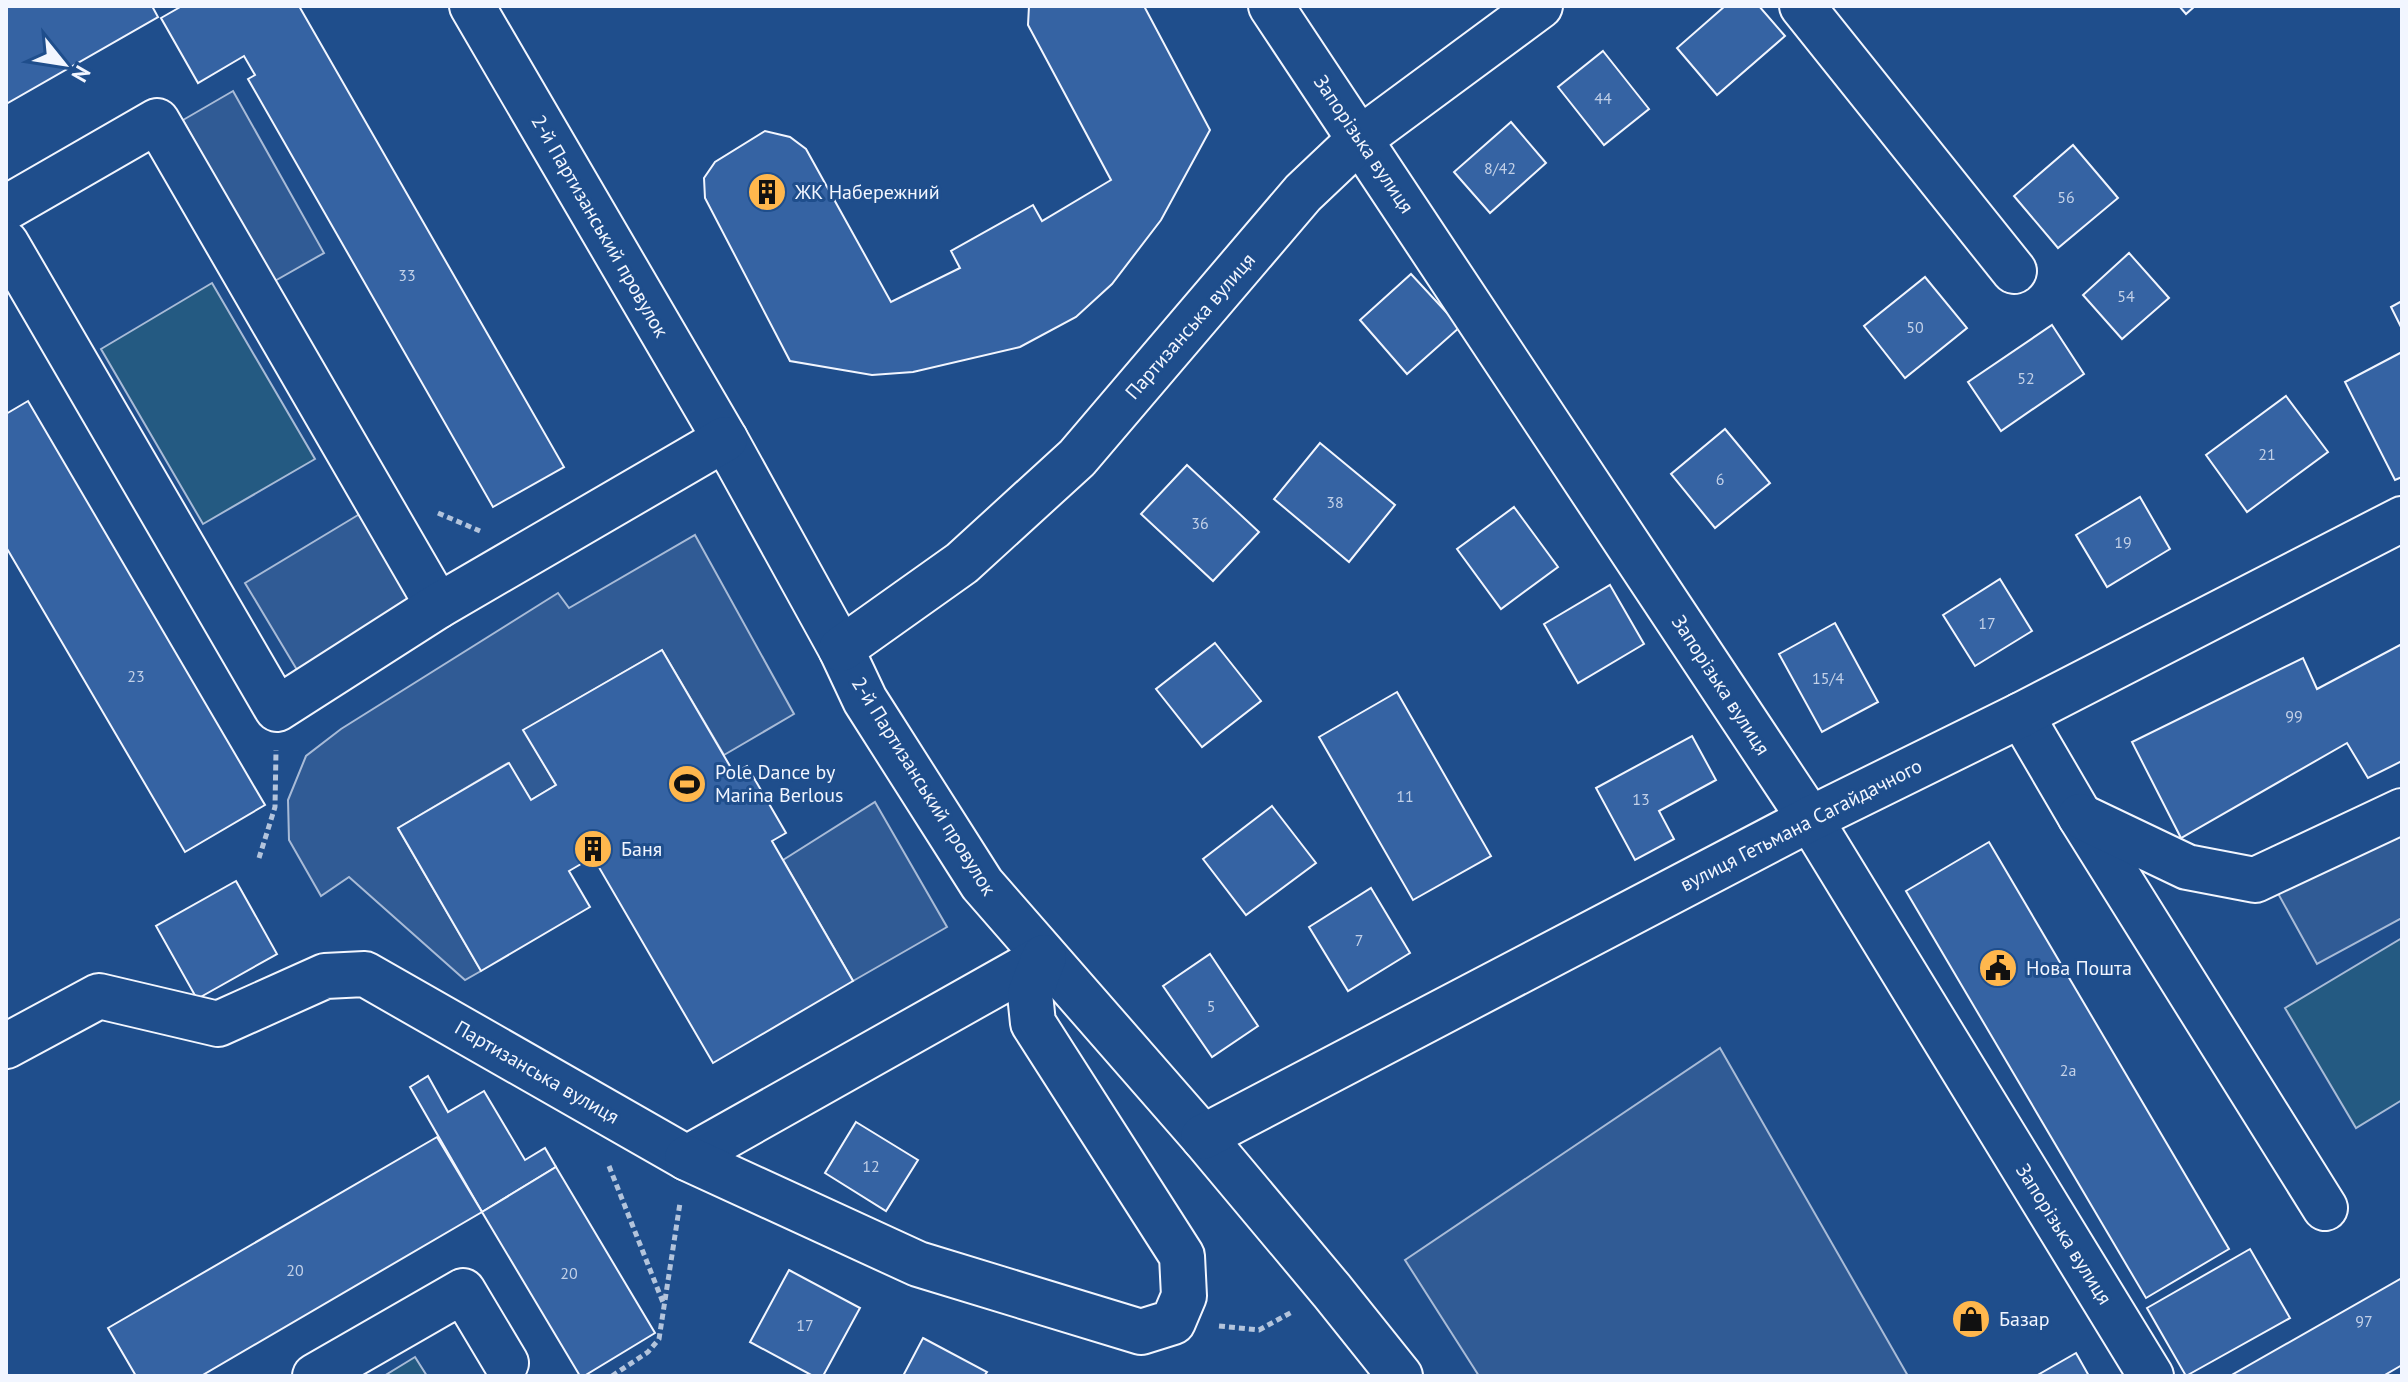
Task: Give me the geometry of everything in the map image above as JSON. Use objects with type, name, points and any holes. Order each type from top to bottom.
[{"type":"street","name":"2-й Партизанський провулок","points":[[472,6],[725,439],[841,649],[865,700],[982,884],[1203,1137],[1400,1376]]},
{"type":"street","name":"Запорізька вулиця","points":[[1271,6],[1810,819],[2151,1376]]},
{"type":"street","name":"Партизанська вулиця","points":[[841,649],[962,563],[1077,458],[1303,193],[1360,139],[1540,6]]},
{"type":"street","points":[[1802,6],[2014,271]]},
{"type":"street","points":[[6,208],[157,121],[438,606]]},
{"type":"street","points":[[6,243],[277,709],[438,606],[725,439]]},
{"type":"street","name":"вулиця Гетьмана Сагайдачного","points":[[1203,1137],[1810,819],[2021,715],[2402,519]]},
{"type":"street","points":[[2021,715],[2080,816],[2325,1208]]},
{"type":"street","points":[[2080,816],[2187,867],[2255,880],[2402,811]]},
{"type":"street","points":[[687,1158],[1044,957]]},
{"type":"street","points":[[1044,957],[1030,994],[1033,1023],[1182,1256],[1184,1296],[1173,1322]]},
{"type":"street","name":"Партизанська вулиця","points":[[6,1046],[99,996],[218,1024],[325,976],[365,974],[687,1158],[918,1264],[1141,1332],[1173,1322]]},
{"type":"street","points":[[315,1376],[463,1291],[506,1363]]},
{"type":"path","points":[[434,511],[529,553]]},
{"type":"path","points":[[259,858],[275,807],[277,709]]},
{"type":"path","points":[[583,1098],[664,1306]]},
{"type":"path","points":[[612,1376],[648,1352],[659,1339],[687,1158]]},
{"type":"path","points":[[1173,1322],[1259,1330],[1332,1291]]},
{"type":"shaded area","points":[[233,91],[324,253],[273,282],[183,120]]},
{"type":"shaded area","points":[[212,283],[315,459],[203,524],[101,349]]},
{"type":"shaded area","points":[[363,512],[433,629],[315,700],[245,583]]},
{"type":"shaded area","points":[[695,535],[794,714],[724,755],[662,650],[524,730],[556,785],[531,800],[508,763],[398,828],[481,971],[465,980],[349,877],[321,896],[289,840],[288,800],[306,756],[341,729],[558,593],[569,608]]},
{"type":"shaded area","points":[[875,802],[947,927],[853,981],[783,860]]},
{"type":"shaded area","points":[[2402,819],[2402,918],[2317,964],[2275,888]]},
{"type":"shaded area","points":[[2402,938],[2402,1100],[2356,1128],[2285,1008]]},
{"type":"shaded area","points":[[1720,1048],[1908,1376],[1479,1376],[1405,1260]]},
{"type":"shaded area","points":[[415,1357],[427,1376],[384,1376]]},
{"type":"building","points":[[152,6],[158,17],[6,104],[6,7]]},
{"type":"building","points":[[182,6],[299,6],[564,467],[493,507],[248,79],[255,75],[244,56],[198,83],[161,18]]},
{"type":"building","name":"ЖК Набережний","points":[[1029,6],[1144,6],[1210,130],[1161,220],[1112,284],[1076,317],[1020,347],[913,372],[872,375],[790,361],[705,198],[704,178],[715,162],[765,131],[790,137],[806,149],[891,302],[960,268],[951,251],[1033,205],[1042,221],[1111,180],[1028,25]]},
{"type":"building","points":[[1725,6],[1759,6],[1785,36],[1717,95],[1677,48]]},
{"type":"building","points":[[2179,6],[2195,6],[2186,14]]},
{"type":"building","points":[[1603,51],[1649,109],[1604,145],[1558,87]]},
{"type":"building","points":[[1511,122],[1546,163],[1490,213],[1454,172]]},
{"type":"building","points":[[2073,145],[2118,198],[2058,248],[2014,196]]},
{"type":"building","points":[[2129,253],[2169,298],[2122,339],[2083,295]]},
{"type":"building","points":[[1411,274],[1460,327],[1407,374],[1360,320]]},
{"type":"building","points":[[1925,277],[1967,328],[1905,378],[1864,326]]},
{"type":"building","points":[[2402,301],[2402,329],[2391,307]]},
{"type":"building","points":[[2052,325],[2084,374],[2001,431],[1968,382]]},
{"type":"building","points":[[2402,352],[2402,477],[2395,480],[2345,382]]},
{"type":"building","points":[[2286,396],[2328,452],[2247,512],[2206,455]]},
{"type":"building","points":[[28,401],[265,805],[185,852],[6,547],[6,414]]},
{"type":"building","points":[[1725,429],[1770,483],[1715,528],[1671,474]]},
{"type":"building","points":[[1320,443],[1395,505],[1349,562],[1274,499]]},
{"type":"building","points":[[1187,465],[1259,532],[1213,581],[1141,514]]},
{"type":"building","points":[[2140,497],[2170,549],[2107,587],[2076,535]]},
{"type":"building","points":[[1514,507],[1558,567],[1501,609],[1457,549]]},
{"type":"building","points":[[2000,579],[2032,631],[1975,666],[1943,615]]},
{"type":"building","points":[[1610,585],[1644,644],[1578,683],[1544,624]]},
{"type":"building","points":[[1835,623],[1878,702],[1822,732],[1779,654]]},
{"type":"building","points":[[1215,643],[1261,701],[1202,747],[1156,689]]},
{"type":"building","points":[[2402,644],[2402,761],[2368,778],[2347,743],[2181,838],[2132,742],[2303,658],[2317,689]]},
{"type":"building","name":"Баня","points":[[662,650],[734,773],[747,766],[786,833],[772,841],[853,981],[713,1063],[593,857],[569,871],[590,907],[481,971],[398,828],[509,763],[531,800],[556,785],[523,730]]},
{"type":"building","points":[[1397,692],[1491,856],[1413,900],[1319,737]]},
{"type":"building","points":[[1692,736],[1716,780],[1659,811],[1674,839],[1635,860],[1596,788]]},
{"type":"building","points":[[1272,806],[1316,863],[1246,915],[1203,859]]},
{"type":"building","points":[[1989,842],[2229,1249],[2146,1298],[1906,891]]},
{"type":"building","points":[[236,881],[277,954],[197,999],[156,926]]},
{"type":"building","points":[[1371,888],[1410,953],[1348,991],[1309,927]]},
{"type":"building","points":[[1210,954],[1258,1026],[1212,1057],[1163,986]]},
{"type":"building","points":[[428,1076],[448,1112],[484,1091],[525,1160],[545,1148],[556,1167],[482,1212],[410,1087]]},
{"type":"building","points":[[856,1122],[918,1160],[886,1211],[825,1173]]},
{"type":"building","points":[[437,1137],[482,1212],[201,1376],[136,1376],[108,1328]]},
{"type":"building","points":[[556,1167],[655,1333],[584,1376],[580,1376],[482,1212]]},
{"type":"building","points":[[2250,1249],[2290,1318],[2186,1376],[2147,1308]]},
{"type":"building","points":[[789,1270],[860,1308],[823,1376],[813,1376],[750,1342]]},
{"type":"building","points":[[2402,1278],[2402,1365],[2383,1376],[2230,1376]]},
{"type":"building","points":[[923,1338],[987,1372],[984,1376],[903,1376]]},
{"type":"building","points":[[2076,1353],[2089,1376],[2036,1376]]},
{"type":"place","name":"ЖК Набережний","points":[[767,192]]},
{"type":"place","name":"Pole Dance by Marina Berlous","points":[[687,784]]},
{"type":"place","name":"Баня","points":[[593,849]]},
{"type":"place","name":"Нова Пошта","points":[[1998,968]]},
{"type":"place","name":"Базар","points":[[1971,1319]]}]
